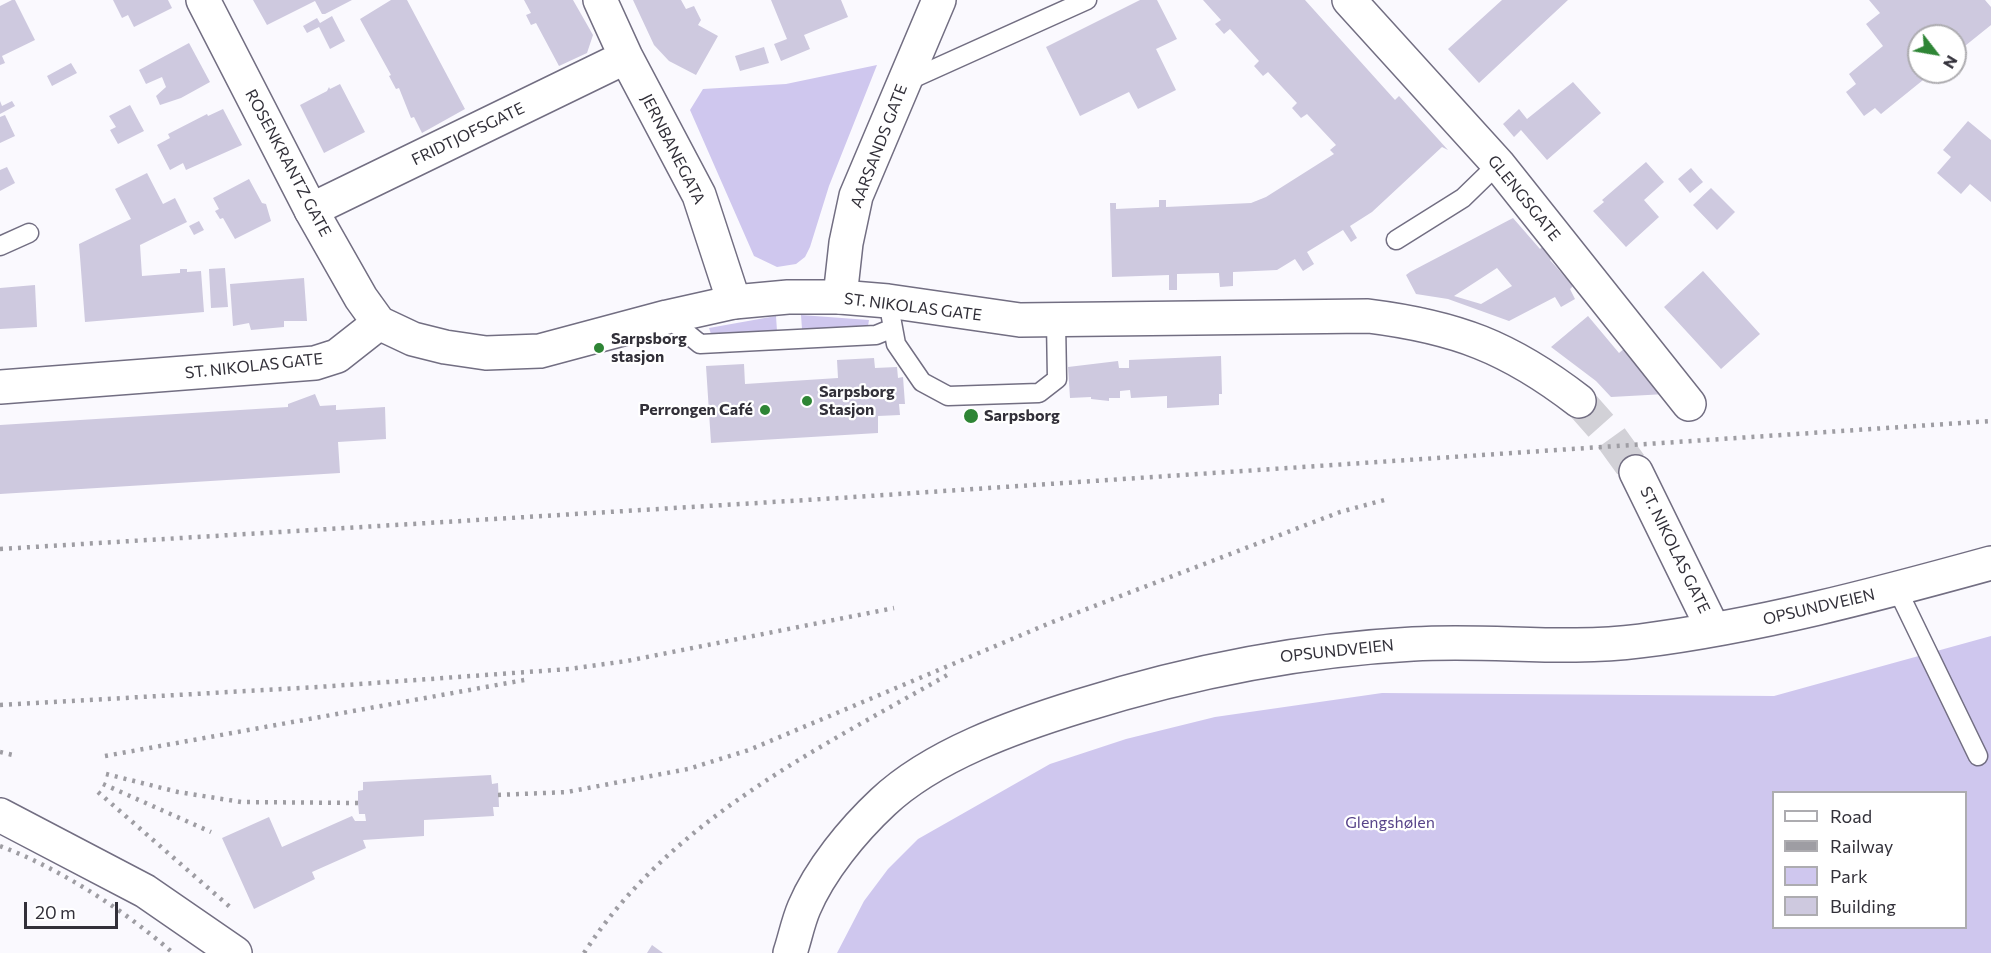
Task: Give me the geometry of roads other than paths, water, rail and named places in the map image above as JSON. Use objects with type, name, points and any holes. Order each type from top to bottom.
[{"type":"street","name":"ROSENKRANTZ GATE","points":[[203,0],[311,210],[361,298],[379,323]]},
{"type":"street","name":"JERNBANEGATA","points":[[600,0],[626,57],[699,195],[734,302]]},
{"type":"street","name":"AARSANDS GATE","points":[[840,297],[846,243],[856,196],[939,0]]},
{"type":"street","name":"GLENGSGATE","points":[[1349,0],[1498,164],[1689,404]]},
{"type":"street","name":"FRIDTJOFSGATE","points":[[311,210],[626,57]]},
{"type":"street","name":"ST. NIKOLAS GATE","points":[[0,387],[315,363],[337,356],[379,323],[413,339],[445,347],[512,353],[540,351],[667,316],[734,302],[788,297],[840,297],[891,315],[973,315],[1056,321],[1368,316],[1413,322],[1488,344],[1530,367],[1579,401]]},
{"type":"street","name":"ST. NIKOLAS GATE","points":[[1636,472],[1677,551],[1713,629]]},
{"type":"street","name":"OPSUNDVEIEN","points":[[790,953],[804,907],[842,844],[885,800],[926,772],[1014,727],[1135,689],[1220,668],[1291,655],[1418,643],[1577,647],[1640,641],[1800,614],[1991,563]]},
{"type":"street","points":[[0,815],[145,891],[235,953]]},
{"type":"lane","points":[[903,83],[1087,0]]},
{"type":"lane","points":[[1396,240],[1463,198],[1498,164]]},
{"type":"lane","points":[[0,246],[29,233]]},
{"type":"lane","points":[[667,316],[700,344],[876,335],[891,315]]},
{"type":"lane","points":[[891,315],[896,344],[922,382],[948,396],[1039,393],[1057,379],[1056,321]]},
{"type":"lane","points":[[1897,589],[1978,756]]},
{"type":"tunnel","points":[[1579,401],[1610,436],[1636,472]]},
{"type":"railway","points":[[0,549],[839,498],[1991,421]]},
{"type":"railway","points":[[498,795],[567,792],[688,769],[749,750],[1050,623],[1340,512],[1388,499]]},
{"type":"railway","points":[[0,705],[318,687],[569,669],[627,661],[894,608]]},
{"type":"railway","points":[[584,953],[619,906],[659,864],[702,826],[749,792],[798,761],[949,674]]},
{"type":"railway","points":[[105,756],[530,679]]},
{"type":"railway","points":[[0,752],[13,755]]},
{"type":"railway","points":[[106,774],[178,792],[241,802],[358,803]]},
{"type":"railway","points":[[103,784],[211,832]]},
{"type":"railway","points":[[98,792],[230,907]]},
{"type":"railway","points":[[0,846],[46,866],[91,892],[134,921],[173,953]]},
{"type":"place","name":"Sarpsborg stasjon","points":[[599,348]]},
{"type":"place","name":"Sarpsborg Stasjon","points":[[807,401]]},
{"type":"place","name":"Perrongen Café","points":[[765,410]]},
{"type":"place","name":"Sarpsborg","points":[[971,416]]},
{"type":"park label","name":"Glengshølen","points":[[1390,823]]}]
